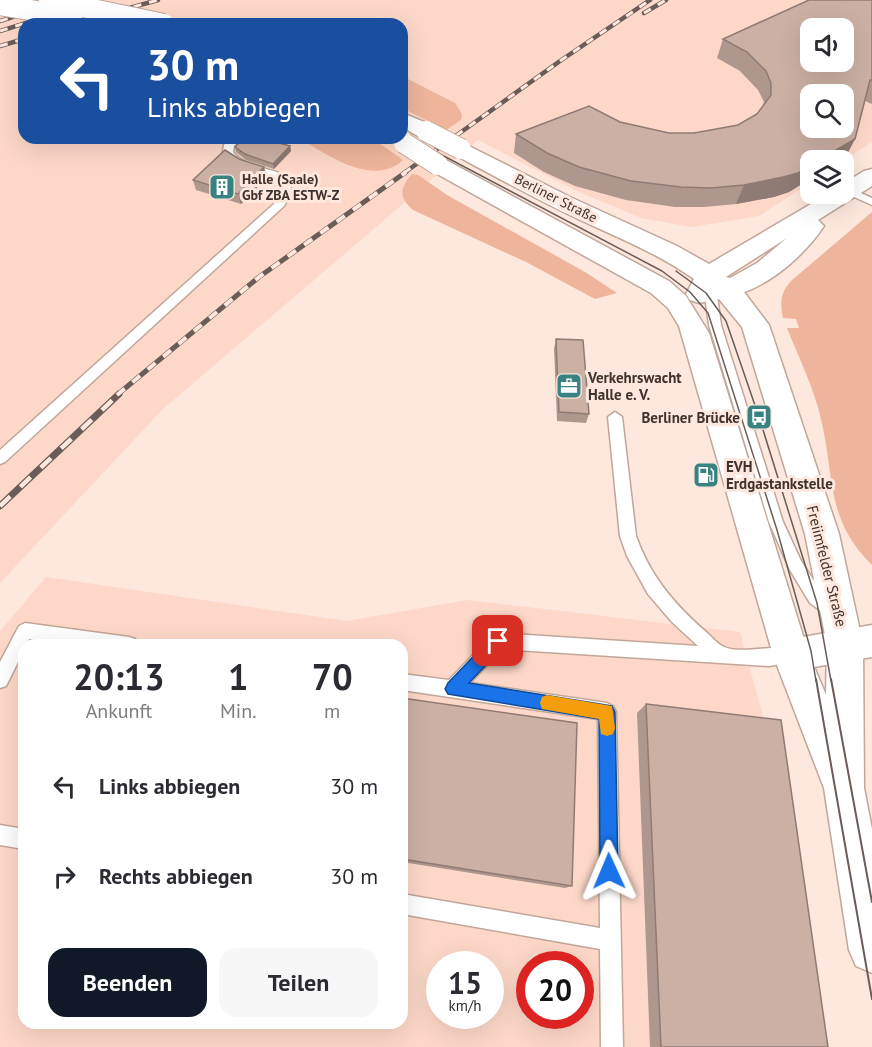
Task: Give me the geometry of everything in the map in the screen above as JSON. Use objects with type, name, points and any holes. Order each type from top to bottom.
[{"type":"street","points":[[48,0],[135,18]]},
{"type":"street","points":[[0,5],[74,18]]},
{"type":"street","name":"Berliner Straße","points":[[408,122],[562,202],[689,264],[711,288]]},
{"type":"street","name":"Berliner Straße","points":[[405,144],[438,165],[660,287],[677,302],[692,325]]},
{"type":"street","points":[[854,188],[872,176]]},
{"type":"street","points":[[692,325],[711,288],[744,283],[775,262],[806,234],[834,204]]},
{"type":"street","name":"Berliner Straße","points":[[660,287],[711,288]]},
{"type":"street","name":"Freiimfelder Straße","points":[[711,288],[748,314],[762,342],[822,534],[857,636],[844,788]]},
{"type":"street","name":"Freiimfelder Straße","points":[[692,325],[791,655],[844,788],[872,950]]},
{"type":"street","points":[[791,655],[857,636]]},
{"type":"lane","points":[[0,458],[280,204],[286,194],[286,180],[278,174],[234,161],[228,152],[230,144]]},
{"type":"lane","points":[[854,199],[872,202]]},
{"type":"lane","points":[[711,288],[715,325],[741,414],[786,548],[816,598],[857,636]]},
{"type":"lane","points":[[615,417],[628,536],[633,551],[650,585],[675,616],[722,656]]},
{"type":"lane","points":[[21,639],[25,631],[84,639]]},
{"type":"lane","points":[[453,689],[498,641],[722,656],[769,658],[791,655]]},
{"type":"lane","points":[[0,680],[18,645]]},
{"type":"lane","points":[[408,683],[607,712],[612,1047]]},
{"type":"lane","points":[[0,835],[18,839]]},
{"type":"lane","points":[[408,905],[610,939]]},
{"type":"shaded area","points":[[0,0],[872,0],[872,142],[854,154],[854,150],[800,150],[800,189],[759,216],[691,227],[641,218],[577,191],[478,140],[163,409],[0,583]]},
{"type":"shaded area","points":[[408,79],[455,103],[462,114],[461,120],[446,130],[408,111]]},
{"type":"shaded area","points":[[309,144],[380,144],[403,160],[391,168],[378,171],[364,170],[350,166]]},
{"type":"shaded area","points":[[412,174],[418,175],[447,195],[585,272],[617,293],[595,299],[526,262],[413,210],[405,201],[402,192]]},
{"type":"shaded area","points":[[872,212],[872,565],[846,531],[839,514],[818,407],[787,328],[799,328],[796,319],[783,318],[781,303],[783,294],[791,281]]},
{"type":"shaded area","points":[[46,577],[347,621],[467,600],[740,632],[766,728],[809,1047],[0,1047],[0,631]]},
{"type":"building","points":[[809,0],[872,0],[872,80],[870,80],[855,139],[836,150],[800,150],[800,172],[798,173],[744,185],[711,188],[631,181],[579,167],[547,153],[516,134],[589,106],[620,122],[669,133],[694,133],[738,125],[757,114],[771,95],[771,83],[766,71],[747,52],[723,39]]},
{"type":"building","points":[[238,144],[290,146],[273,164],[245,154],[235,147]]},
{"type":"building","points":[[225,150],[239,159],[264,167],[238,194],[193,180]]},
{"type":"building","name":"Verkehrswacht Halle e. V.","points":[[556,339],[583,340],[589,414],[559,412]]},
{"type":"building","points":[[408,699],[577,723],[572,886],[408,860]]},
{"type":"building","points":[[646,704],[781,720],[828,1047],[661,1047]]},
{"type":"tram line","points":[[0,1],[94,18]]},
{"type":"tram line","points":[[408,137],[662,271],[690,292],[708,313],[777,530],[811,651],[816,681]]},
{"type":"tram line","points":[[676,271],[706,293],[726,321],[759,417],[817,603],[831,681]]},
{"type":"tram line","points":[[816,679],[872,999]]},
{"type":"tram line","points":[[831,679],[872,902]]},
{"type":"railway","points":[[0,8],[26,0]]},
{"type":"railway","points":[[0,21],[66,0]]},
{"type":"railway","points":[[42,18],[99,0]]},
{"type":"railway","points":[[94,18],[158,0]]},
{"type":"railway","points":[[404,173],[560,61],[650,0]]},
{"type":"railway","points":[[644,13],[666,0]]},
{"type":"railway","points":[[74,18],[81,16]]},
{"type":"railway","points":[[0,31],[18,25]]},
{"type":"railway","points":[[0,46],[18,41]]},
{"type":"railway","points":[[117,395],[259,277],[406,172]]},
{"type":"railway","points":[[0,506],[119,394]]},
{"type":"slow traffic","points":[[547,703],[607,712],[607,728]]},
{"type":"place","name":"Halle (Saale) Gbf ZBA ESTW-Z","points":[[222,187]]},
{"type":"place","name":"Verkehrswacht Halle e. V.","points":[[569,386]]},
{"type":"place","name":"Berliner Brücke","points":[[759,417]]},
{"type":"place","name":"EVH Erdgastankstelle","points":[[706,475]]},
{"type":"route","points":[[498,641],[453,689],[607,712],[609,871]]}]
